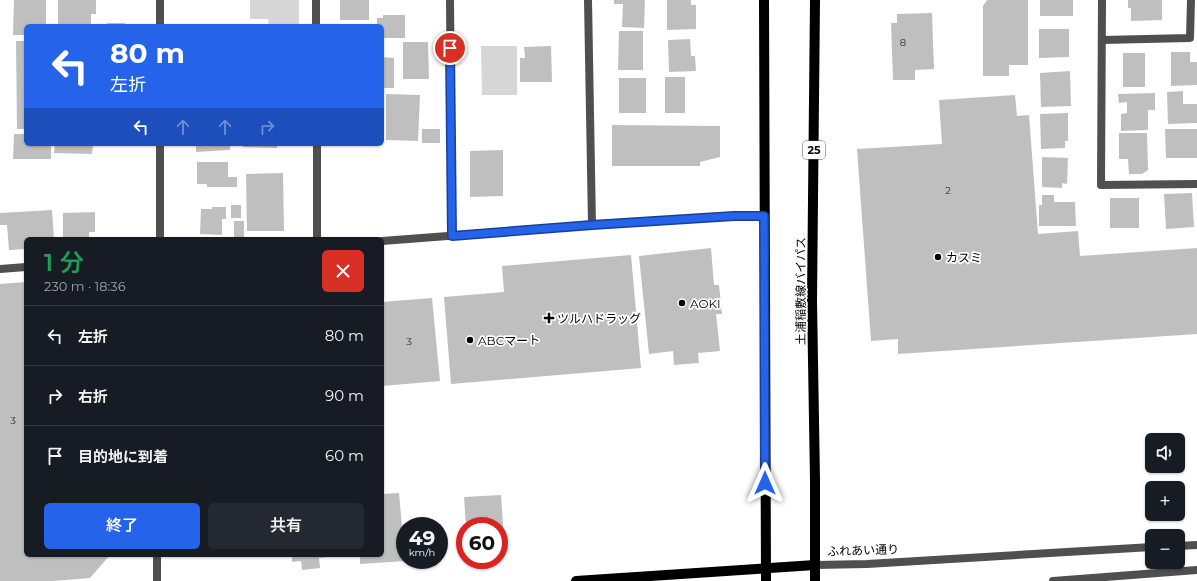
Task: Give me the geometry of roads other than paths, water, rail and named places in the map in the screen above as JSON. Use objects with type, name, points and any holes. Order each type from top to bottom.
[{"type":"main road","points":[[764,0],[766,581]]},
{"type":"main road","name":"土浦稲敷線バイパス","points":[[815,0],[812,301],[815,581]]},
{"type":"main road","name":"ふれあい通り","points":[[576,581],[815,565]]},
{"type":"street","points":[[160,0],[160,24]]},
{"type":"street","points":[[316,0],[316,24]]},
{"type":"street","points":[[450,0],[452,236]]},
{"type":"street","points":[[588,0],[592,225]]},
{"type":"street","points":[[1102,0],[1101,185],[1197,184]]},
{"type":"street","points":[[1102,40],[1190,38],[1190,0]]},
{"type":"street","points":[[160,146],[160,237]]},
{"type":"street","points":[[317,146],[317,237]]},
{"type":"street","points":[[384,241],[592,225],[734,216],[764,216]]},
{"type":"street","points":[[0,269],[24,267]]},
{"type":"street","points":[[1185,545],[1197,544]]},
{"type":"street","name":"ふれあい通り","points":[[815,565],[867,564],[1145,547]]},
{"type":"street","points":[[157,557],[157,581]]},
{"type":"street","points":[[1053,581],[1119,578],[1197,570]]},
{"type":"place","name":"カスミ","points":[[938,257]]},
{"type":"place","name":"AOKI","points":[[682,303]]},
{"type":"place","name":"ツルハドラッグ","points":[[549,318]]},
{"type":"place","name":"ABCマート","points":[[470,340]]}]
